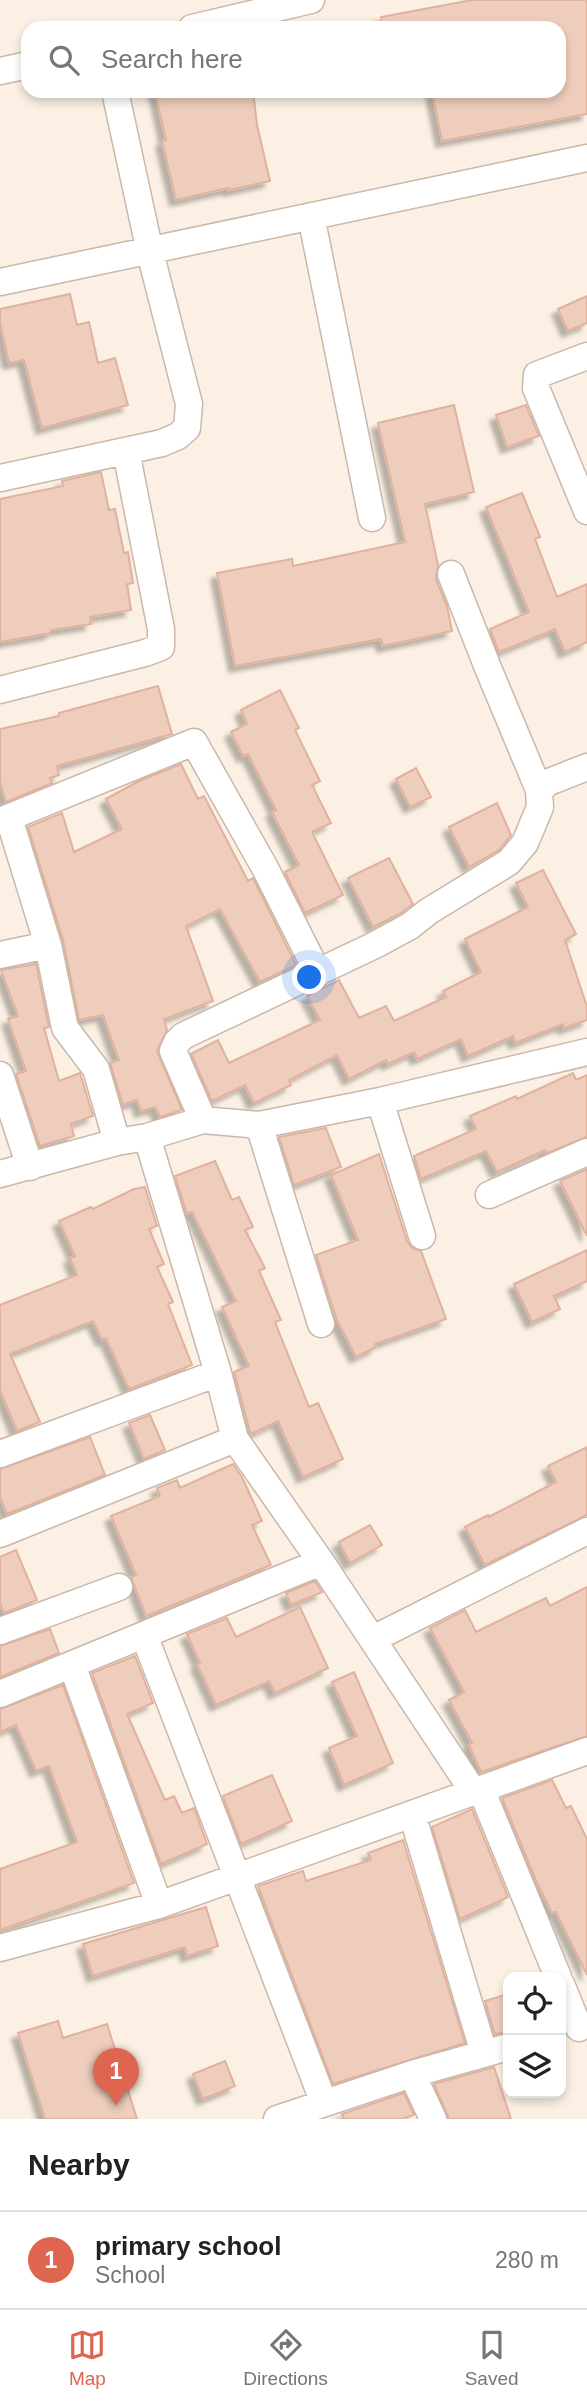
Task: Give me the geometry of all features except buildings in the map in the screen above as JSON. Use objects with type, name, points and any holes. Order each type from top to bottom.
[{"type":"street","points":[[222,21],[311,0]]},
{"type":"street","points":[[0,71],[21,66]]},
{"type":"street","points":[[0,478],[162,443],[178,436],[187,428],[188,404],[150,252],[117,98]]},
{"type":"street","points":[[0,282],[587,158]]},
{"type":"street","points":[[311,216],[372,518]]},
{"type":"street","points":[[587,356],[537,375],[536,388],[587,511]]},
{"type":"street","points":[[0,690],[161,647],[161,629],[126,451]]},
{"type":"street","points":[[203,1119],[173,1051],[183,1036],[318,973],[410,926],[429,911],[509,862],[525,844],[540,807],[539,790],[451,574]]},
{"type":"street","points":[[117,1142],[96,1069],[65,1028],[48,945],[4,820],[194,742],[265,868],[318,973]]},
{"type":"street","points":[[539,790],[549,782],[587,767]]},
{"type":"street","points":[[0,955],[48,945]]},
{"type":"street","points":[[0,1174],[117,1142],[147,1137],[203,1119],[259,1125],[380,1101],[587,1052]]},
{"type":"street","points":[[0,1075],[30,1167]]},
{"type":"street","points":[[380,1101],[422,1236]]},
{"type":"street","points":[[259,1125],[321,1324]]},
{"type":"street","points":[[147,1137],[218,1373],[234,1438],[477,1790],[556,1972]]},
{"type":"street","points":[[489,1195],[587,1152]]},
{"type":"street","points":[[0,1454],[218,1373]]},
{"type":"street","points":[[0,1534],[234,1438]]},
{"type":"street","points":[[373,1639],[587,1531]]},
{"type":"street","points":[[0,1694],[321,1562]]},
{"type":"street","points":[[0,1631],[119,1587]]},
{"type":"street","points":[[144,1635],[324,2103]]},
{"type":"street","points":[[72,1665],[159,1905]]},
{"type":"street","points":[[0,1948],[159,1905],[587,1751]]},
{"type":"street","points":[[289,2117],[412,2074],[496,2050],[412,1814]]},
{"type":"street","points":[[566,2000],[575,2029]]},
{"type":"street","points":[[412,2074],[433,2119]]},
{"type":"place","name":"primary school","points":[[116,2106]]}]
